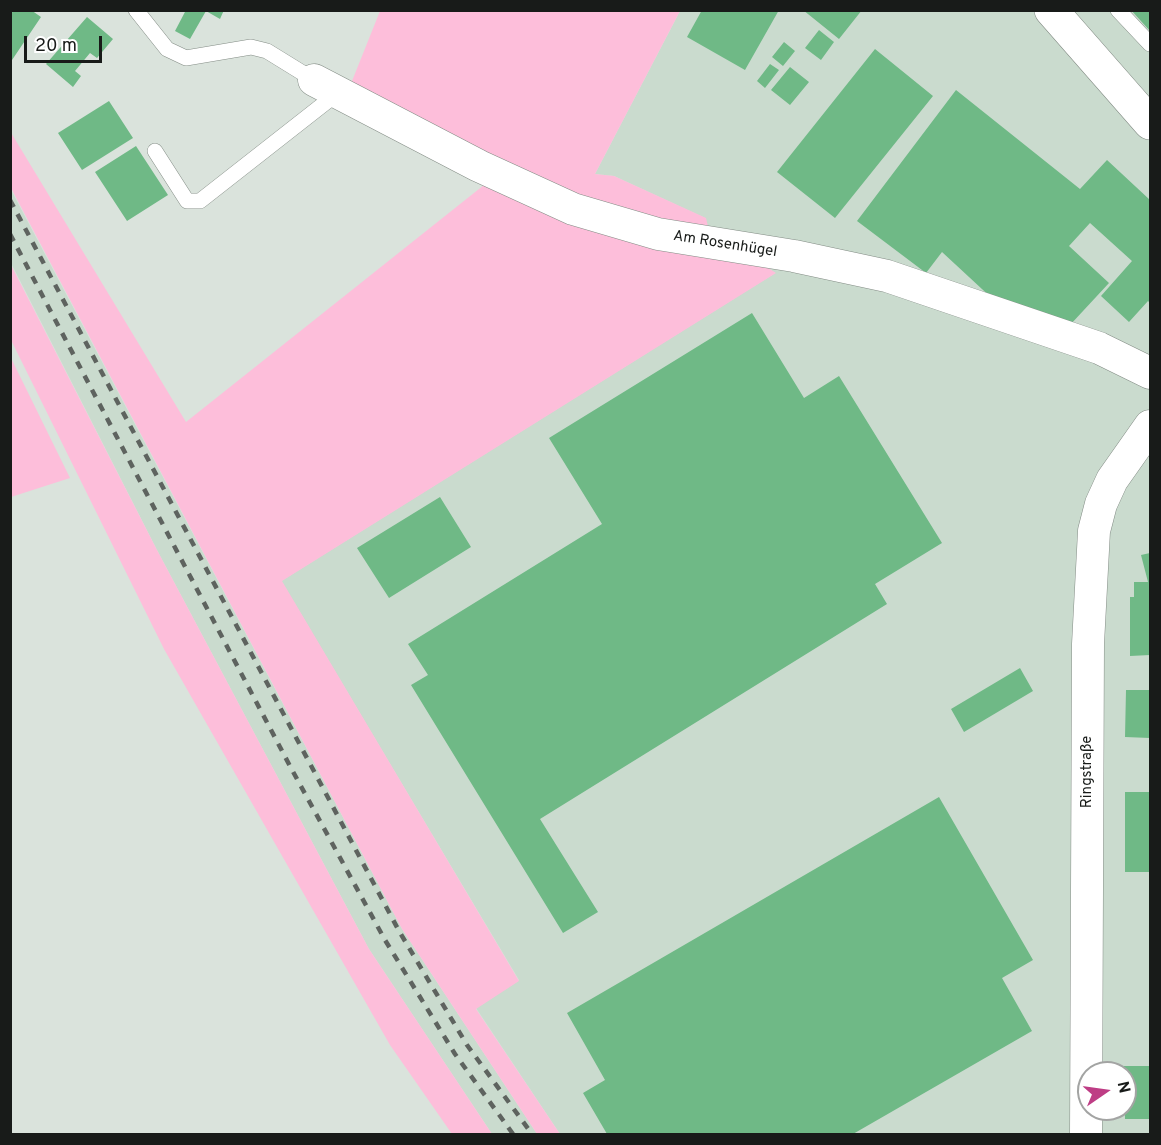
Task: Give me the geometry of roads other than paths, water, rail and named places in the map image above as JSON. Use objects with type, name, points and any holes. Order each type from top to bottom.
[{"type":"street","points":[[1051,10],[1150,123]]},
{"type":"street","name":"Am Rosenhügel","points":[[326,86],[479,166],[573,209],[658,234],[794,256],[887,276],[1099,348],[1150,373]]},
{"type":"street","name":"Ringstraße","points":[[1086,1134],[1088,644],[1094,531],[1101,504],[1112,480],[1150,426]]},
{"type":"lane","points":[[136,10],[168,49],[186,58],[252,47],[267,51],[326,86],[200,201],[187,201],[155,151]]},
{"type":"lane","points":[[1118,10],[1150,44]]},
{"type":"railway","points":[[10,200],[399,931],[467,1045],[532,1134]]},
{"type":"railway","points":[[10,234],[291,768],[385,940],[455,1054],[513,1134]]}]
